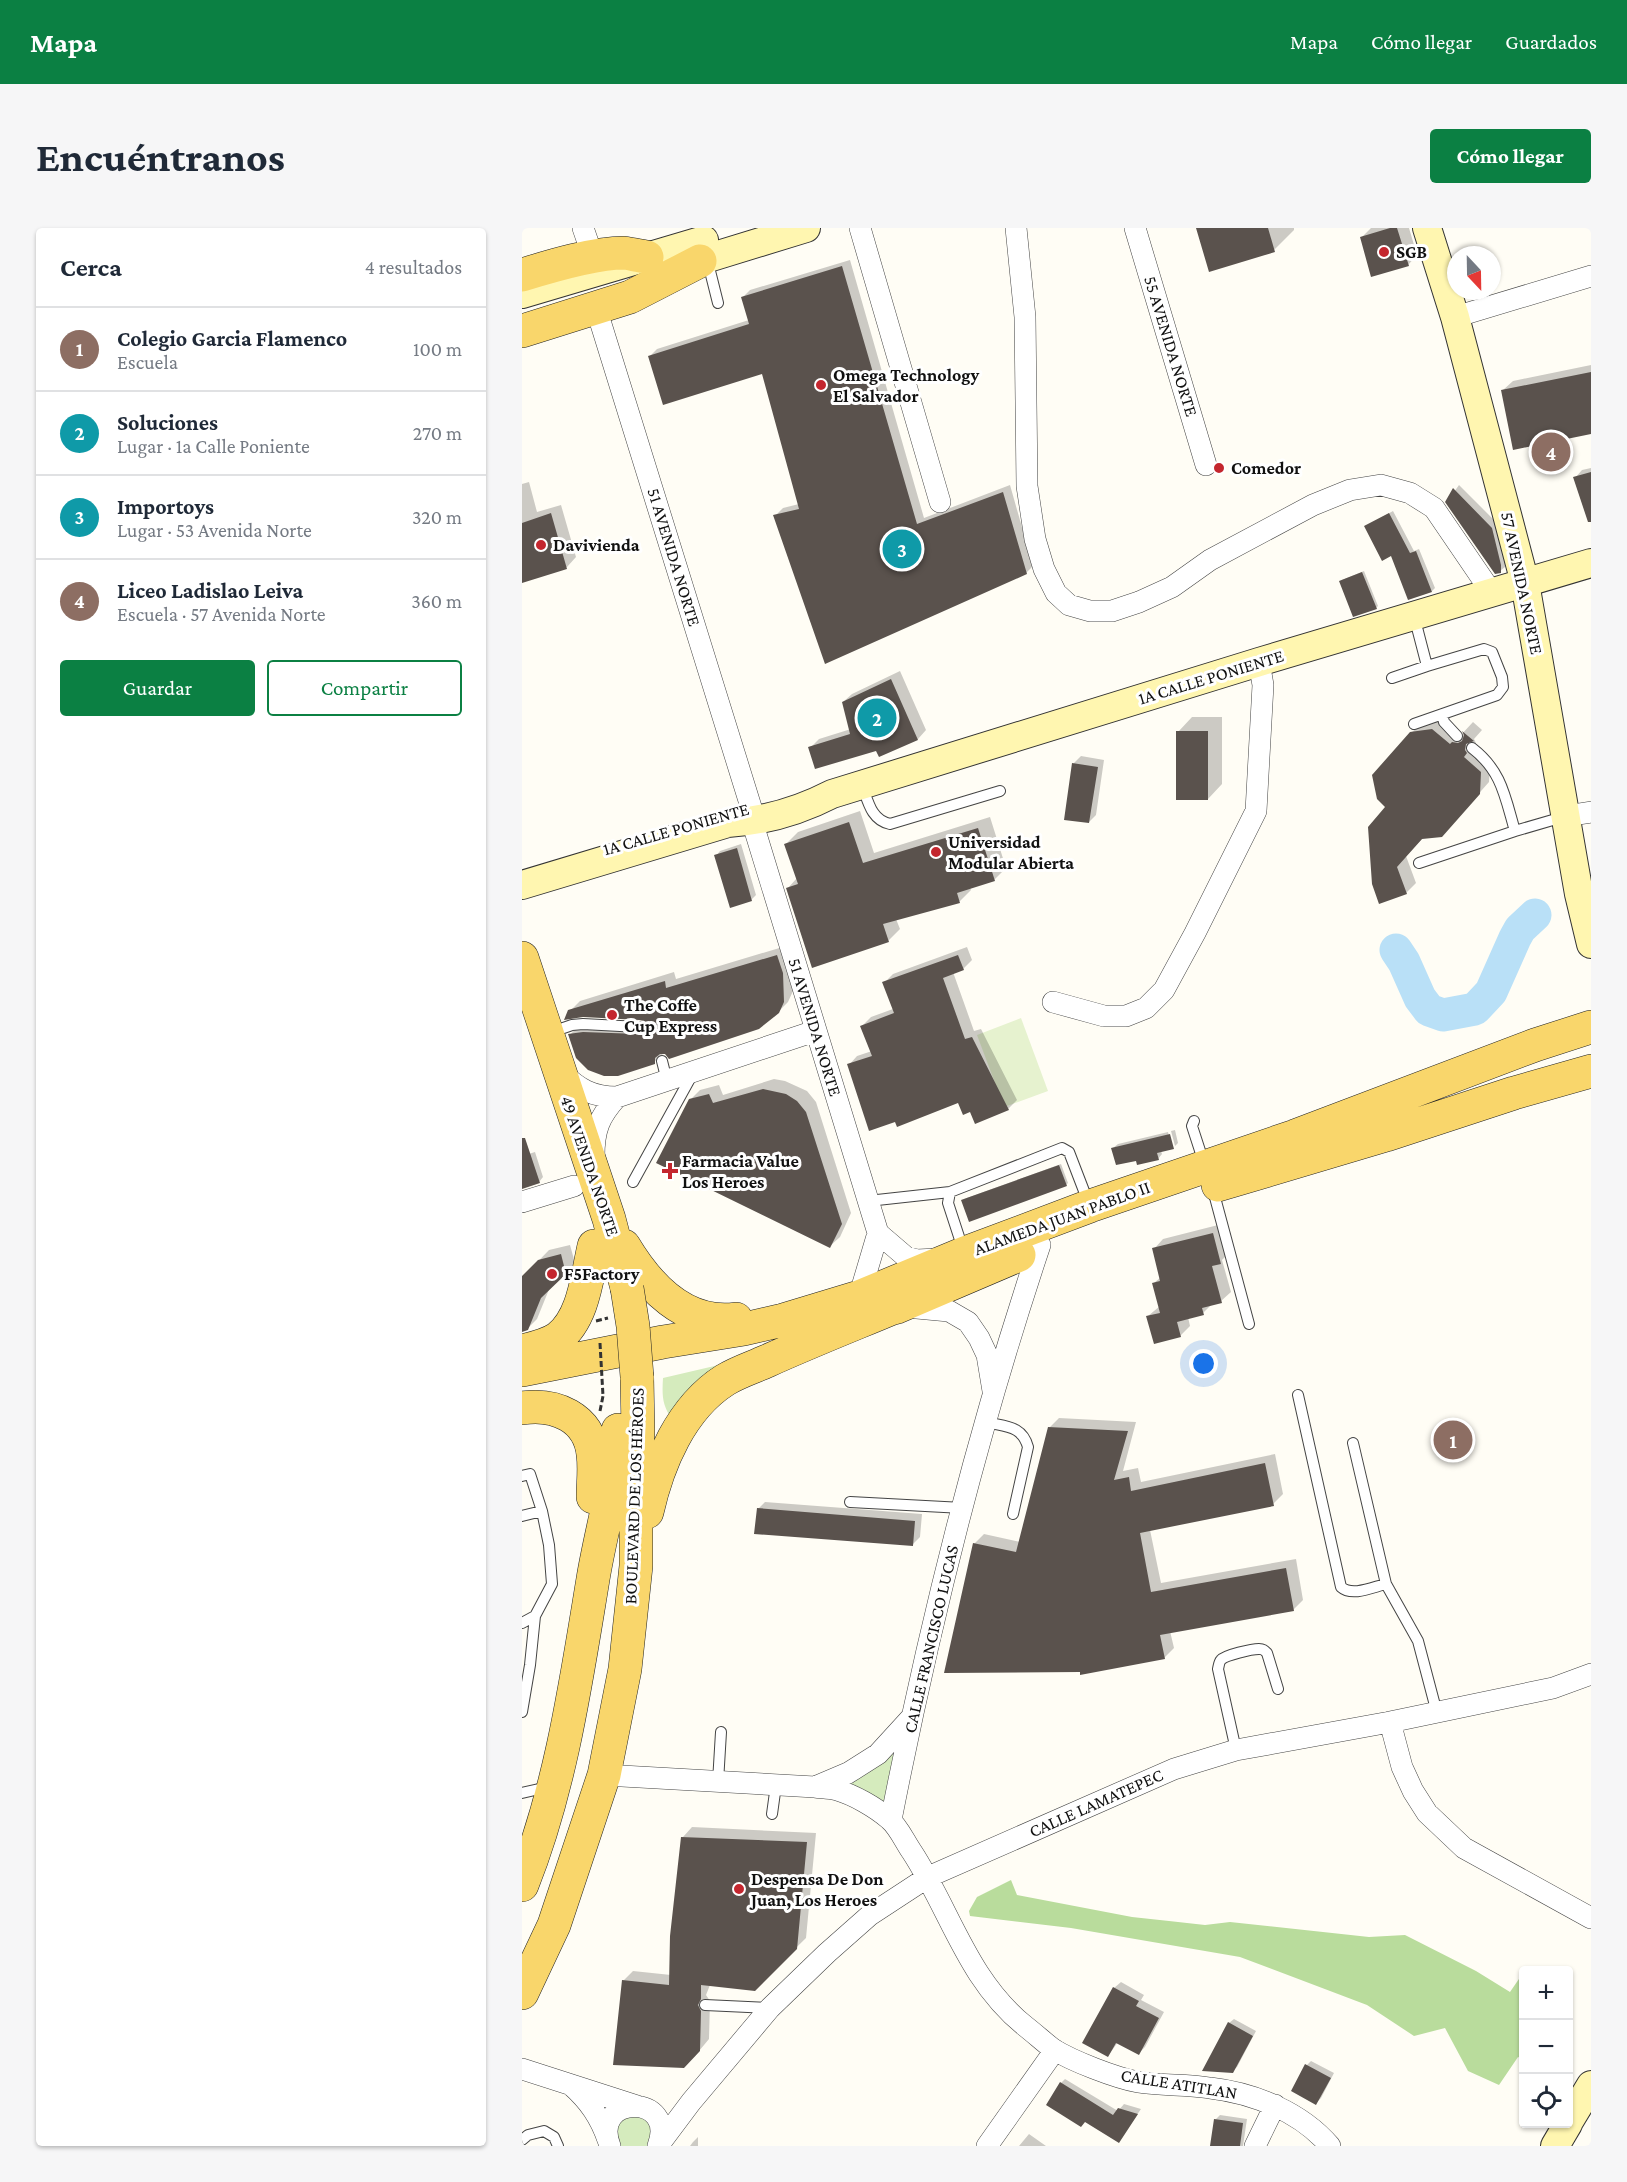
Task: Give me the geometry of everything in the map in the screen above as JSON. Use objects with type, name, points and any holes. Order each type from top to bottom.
[{"type":"main road","points":[[522,275],[554,266],[588,243],[647,257]]},
{"type":"main road","points":[[522,331],[630,297],[703,260]]},
{"type":"main road","name":"49 AVENIDA NORTE","points":[[522,958],[617,1291],[614,1328],[619,1385]]},
{"type":"main road","name":"ALAMEDA JUAN PABLO II","points":[[522,1390],[772,1343],[897,1306],[1040,1245],[1118,1217],[1209,1176],[1393,1100],[1535,1045],[1591,1027]]},
{"type":"main road","name":"49 AVENIDA NORTE","points":[[544,1030],[558,1069],[586,1186]]},
{"type":"main road","name":"ALAMEDA JUAN PABLO II","points":[[522,1370],[783,1320],[859,1297],[958,1256],[1090,1206],[1386,1135],[1514,1093],[1591,1071]]},
{"type":"main road","points":[[522,1352],[558,1337],[569,1324],[581,1305],[602,1233],[656,1289],[681,1309],[702,1318],[722,1321],[859,1297]]},
{"type":"main road","points":[[636,1566],[653,1485],[662,1462],[683,1424],[706,1396],[726,1380],[897,1306]]},
{"type":"main road","name":"BOULEVARD DE LOS HÉROES","points":[[522,1993],[554,1925],[604,1775],[625,1669],[636,1566],[625,1472],[618,1440],[619,1385]]},
{"type":"main road","points":[[522,1408],[550,1407],[564,1412],[575,1420],[588,1435],[593,1454],[594,1578]]},
{"type":"main road","name":"BOULEVARD DE LOS HÉROES","points":[[522,1885],[554,1786],[580,1667],[594,1578],[625,1472]]},
{"type":"street","points":[[522,294],[744,228]]},
{"type":"street","points":[[522,315],[806,228]]},
{"type":"street","points":[[860,228],[940,502]]},
{"type":"street","points":[[1016,228],[1025,317],[1027,486],[1035,539],[1044,569],[1056,592],[1069,605],[1090,611],[1112,611],[1139,602],[1172,586],[1210,560],[1313,505],[1350,490],[1381,485],[1410,493],[1434,508],[1492,593]]},
{"type":"street","name":"55 AVENIDA NORTE","points":[[1135,228],[1206,465]]},
{"type":"street","name":"57 AVENIDA NORTE","points":[[1426,228],[1455,317],[1525,583],[1579,814],[1579,894],[1591,944]]},
{"type":"street","points":[[1455,317],[1591,276]]},
{"type":"street","name":"51 AVENIDA NORTE","points":[[596,308],[744,817],[815,1031],[878,1233]]},
{"type":"street","name":"1A CALLE PONIENTE","points":[[523,890],[732,833],[744,817],[814,803],[832,794],[1259,662],[1591,563]]},
{"type":"street","points":[[1053,1002],[1104,1016],[1125,1016],[1146,1008],[1164,990],[1256,811],[1263,685],[1259,662]]},
{"type":"street","points":[[522,1202],[586,1186],[594,1154],[597,1126],[604,1111],[617,1097],[663,1075],[694,1071],[815,1031]]},
{"type":"street","points":[[558,1069],[576,1087],[588,1094],[617,1097]]},
{"type":"street","points":[[859,1297],[878,1233],[906,1257],[917,1260],[958,1256]]},
{"type":"street","name":"CALLE FRANCISCO LUCAS","points":[[891,1820],[930,1630],[993,1395],[1040,1245]]},
{"type":"street","name":"CALLE FRANCISCO LUCAS","points":[[897,1306],[949,1311],[968,1322],[987,1355],[993,1395]]},
{"type":"street","name":"CALLE LAMATEPEC","points":[[658,2146],[691,2102],[770,2008],[870,1915],[928,1876],[1174,1769],[1236,1750],[1437,1713],[1553,1688],[1591,1674]]},
{"type":"street","points":[[815,1787],[848,1773],[878,1754],[911,1718]]},
{"type":"street","points":[[1390,1722],[1402,1767],[1427,1813],[1464,1848],[1591,1918]]},
{"type":"street","points":[[604,1775],[837,1790],[850,1795],[891,1820],[928,1876]]},
{"type":"street","name":"CALLE ATITLAN","points":[[928,1876],[962,1949],[982,1980],[1012,2015],[1055,2050],[1086,2065],[1137,2082],[1211,2088],[1250,2096],[1275,2105],[1311,2127],[1330,2146]]},
{"type":"street","points":[[987,2146],[1055,2050]]},
{"type":"street","points":[[522,2069],[577,2081],[640,2107],[658,2120],[662,2133],[658,2146]]},
{"type":"street","points":[[577,2081],[582,2095],[595,2111],[609,2144]]},
{"type":"street","points":[[1573,2115],[1591,2085]]},
{"type":"street","points":[[609,2144],[608,2125],[623,2108],[667,2108],[691,2102]]},
{"type":"street","points":[[1255,2146],[1275,2105]]},
{"type":"street","points":[[1555,2146],[1565,2128]]},
{"type":"lane","points":[[703,260],[718,303]]},
{"type":"lane","points":[[1414,615],[1427,666]]},
{"type":"lane","points":[[1392,678],[1484,649],[1492,652],[1502,677],[1503,687],[1497,695],[1414,724]]},
{"type":"lane","points":[[1442,714],[1444,722],[1457,736]]},
{"type":"lane","points":[[1472,748],[1484,758],[1496,774],[1506,794],[1515,831]]},
{"type":"lane","points":[[862,785],[875,817],[881,822],[890,824],[1000,791]]},
{"type":"lane","points":[[1419,863],[1515,831],[1579,814]]},
{"type":"lane","points":[[544,1030],[583,1024],[639,1027]]},
{"type":"lane","points":[[633,1182],[694,1071]]},
{"type":"lane","points":[[663,1075],[672,1090],[675,1098],[674,1104]]},
{"type":"lane","points":[[1194,1120],[1192,1126],[1209,1176],[1249,1324]]},
{"type":"lane","points":[[867,1201],[950,1192],[1062,1148],[1069,1152],[1090,1206]]},
{"type":"lane","points":[[950,1192],[948,1203],[958,1256]]},
{"type":"lane","points":[[1298,1395],[1341,1587],[1347,1592],[1386,1584]]},
{"type":"lane","points":[[986,1422],[1018,1430],[1025,1437],[1028,1447],[1013,1514]]},
{"type":"lane","points":[[1353,1443],[1386,1584],[1418,1641],[1437,1713]]},
{"type":"lane","points":[[522,1476],[530,1474],[542,1511],[549,1545],[552,1584],[535,1616],[526,1665],[522,1712]]},
{"type":"lane","points":[[850,1502],[963,1508]]},
{"type":"lane","points":[[522,1516],[542,1511]]},
{"type":"lane","points":[[522,1623],[535,1616]]},
{"type":"lane","points":[[1236,1750],[1218,1669],[1220,1661],[1232,1655],[1258,1649],[1264,1650],[1270,1659],[1278,1689]]},
{"type":"lane","points":[[718,1782],[721,1732]]},
{"type":"lane","points":[[772,1814],[776,1785]]},
{"type":"lane","points":[[522,1793],[554,1786]]},
{"type":"lane","points":[[705,2005],[770,2008]]},
{"type":"lane","points":[[522,2140],[528,2135],[543,2131],[554,2137],[558,2146]]},
{"type":"path","points":[[600,1342],[619,1385]]},
{"type":"green space","points":[[1021,1018],[1048,1091],[1004,1107],[977,1035]]},
{"type":"green space","points":[[753,1357],[672,1419],[663,1400],[663,1378]]},
{"type":"green space","points":[[894,1750],[886,1810],[846,1782]]},
{"type":"green space","points":[[1011,1880],[1017,1895],[1132,1917],[1205,1925],[1230,1922],[1369,1937],[1405,1935],[1476,1971],[1510,1992],[1519,1979],[1519,2057],[1499,2085],[1468,2071],[1445,2028],[1414,2036],[1367,2005],[1240,1957],[1071,1928],[970,1916],[969,1911],[977,1897]]},
{"type":"green space","points":[[629,2112],[652,2122],[648,2146],[620,2146],[614,2130]]},
{"type":"building","points":[[1196,228],[1268,228],[1275,252],[1209,272]]},
{"type":"building","name":"SGB","points":[[1397,228],[1409,266],[1371,277],[1360,237]]},
{"type":"building","points":[[842,266],[917,524],[1003,492],[1027,574],[825,664],[773,515],[799,509],[762,374],[663,405],[648,356],[749,324],[741,297]]},
{"type":"building","points":[[1591,372],[1591,434],[1513,450],[1501,390]]},
{"type":"building","points":[[1591,472],[1591,522],[1588,522],[1573,477]]},
{"type":"building","points":[[1453,488],[1492,528],[1501,573],[1495,574],[1445,502]]},
{"type":"building","name":"Davivienda","points":[[551,513],[567,569],[522,583],[522,523]]},
{"type":"building","points":[[1389,513],[1410,553],[1416,551],[1432,592],[1408,600],[1391,556],[1382,561],[1364,526]]},
{"type":"building","points":[[1362,572],[1377,609],[1353,617],[1339,581]]},
{"type":"building","points":[[891,679],[918,740],[879,757],[876,751],[815,769],[808,747],[850,734],[842,702]]},
{"type":"building","points":[[1432,729],[1450,744],[1462,741],[1464,735],[1462,731],[1474,741],[1466,744],[1467,753],[1464,757],[1481,772],[1480,794],[1442,837],[1422,839],[1397,867],[1407,894],[1379,904],[1372,884],[1368,827],[1385,807],[1377,799],[1372,775],[1410,732]]},
{"type":"building","points":[[1176,731],[1208,731],[1208,800],[1176,800]]},
{"type":"building","points":[[1072,763],[1098,767],[1089,823],[1064,820]]},
{"type":"building","points":[[849,822],[863,863],[978,828],[995,881],[957,893],[960,903],[883,924],[889,942],[812,968],[786,888],[798,884],[784,844]]},
{"type":"building","points":[[737,848],[752,901],[730,908],[714,855]]},
{"type":"building","points":[[777,955],[783,973],[784,1002],[779,1013],[759,1029],[669,1059],[665,1054],[660,1054],[655,1058],[655,1064],[618,1076],[604,1076],[588,1070],[576,1058],[568,1034],[583,1032],[639,1034],[645,1032],[646,1027],[644,1021],[639,1020],[583,1017],[564,1020],[568,1010],[665,981],[666,988]]},
{"type":"building","points":[[958,955],[964,970],[943,978],[965,1039],[972,1037],[1009,1110],[975,1124],[970,1112],[963,1115],[958,1103],[897,1127],[895,1122],[869,1131],[847,1064],[872,1056],[860,1026],[894,1013],[882,982]]},
{"type":"building","points":[[763,1089],[786,1094],[797,1101],[806,1112],[842,1224],[830,1248],[656,1163],[689,1099],[709,1094],[713,1103]]},
{"type":"building","points":[[1170,1134],[1174,1149],[1157,1153],[1159,1160],[1137,1165],[1136,1161],[1116,1165],[1111,1148]]},
{"type":"building","points":[[522,1138],[525,1138],[540,1183],[522,1189]]},
{"type":"building","points":[[1059,1165],[1067,1186],[969,1222],[961,1200]]},
{"type":"building","points":[[1213,1233],[1221,1264],[1212,1266],[1222,1303],[1202,1308],[1204,1315],[1177,1322],[1181,1337],[1154,1344],[1146,1316],[1160,1313],[1152,1283],[1160,1281],[1152,1248]]},
{"type":"building","points":[[561,1254],[566,1274],[541,1298],[528,1330],[522,1332],[522,1276],[538,1260]]},
{"type":"building","points":[[1048,1427],[1128,1431],[1114,1480],[1129,1477],[1131,1491],[1265,1463],[1274,1506],[1140,1533],[1151,1592],[1286,1568],[1294,1611],[1160,1635],[1165,1659],[1080,1675],[1080,1672],[944,1673],[973,1543],[1016,1552]]},
{"type":"building","points":[[757,1508],[915,1521],[913,1546],[754,1534]]},
{"type":"building","name":"Despensa De Don Juan, Los Heroes","points":[[681,1837],[807,1842],[797,1949],[755,1991],[701,1985],[701,1999],[698,2005],[701,2011],[700,2051],[684,2068],[613,2065],[622,1980],[669,1985],[670,1936]]},
{"type":"building","points":[[1113,1987],[1139,2001],[1136,2006],[1159,2018],[1139,2055],[1116,2043],[1108,2057],[1082,2043]]},
{"type":"building","points":[[1228,2022],[1253,2036],[1233,2073],[1202,2071]]},
{"type":"building","points":[[1305,2064],[1331,2078],[1316,2105],[1291,2091]]},
{"type":"building","points":[[1060,2082],[1113,2115],[1118,2108],[1138,2114],[1119,2143],[1085,2122],[1081,2127],[1046,2105]]},
{"type":"building","points":[[1214,2119],[1243,2123],[1240,2146],[1210,2146]]},
{"type":"waterway","points":[[1396,950],[1420,998],[1429,1010],[1443,1015],[1475,1009],[1491,992],[1520,929],[1535,915]]},
{"type":"place","name":"SGB","points":[[1384,252]]},
{"type":"place","name":"Omega Technology El Salvador","points":[[821,385]]},
{"type":"place","name":"Liceo Ladislao Leiva","points":[[1551,452]]},
{"type":"place","name":"Comedor","points":[[1219,468]]},
{"type":"place","name":"Davivienda","points":[[541,545]]},
{"type":"place","name":"Importoys","points":[[902,549]]},
{"type":"place","name":"Soluciones","points":[[877,718]]},
{"type":"place","name":"Universidad Modular Abierta","points":[[936,852]]},
{"type":"place","name":"The Coffe Cup Express","points":[[612,1015]]},
{"type":"place","name":"Farmacia Value Los Heroes","points":[[670,1171]]},
{"type":"place","name":"F5Factory","points":[[552,1274]]},
{"type":"place","name":"Colegio Garcia Flamenco","points":[[1453,1440]]},
{"type":"place","name":"Despensa De Don Juan, Los Heroes","points":[[739,1889]]}]
